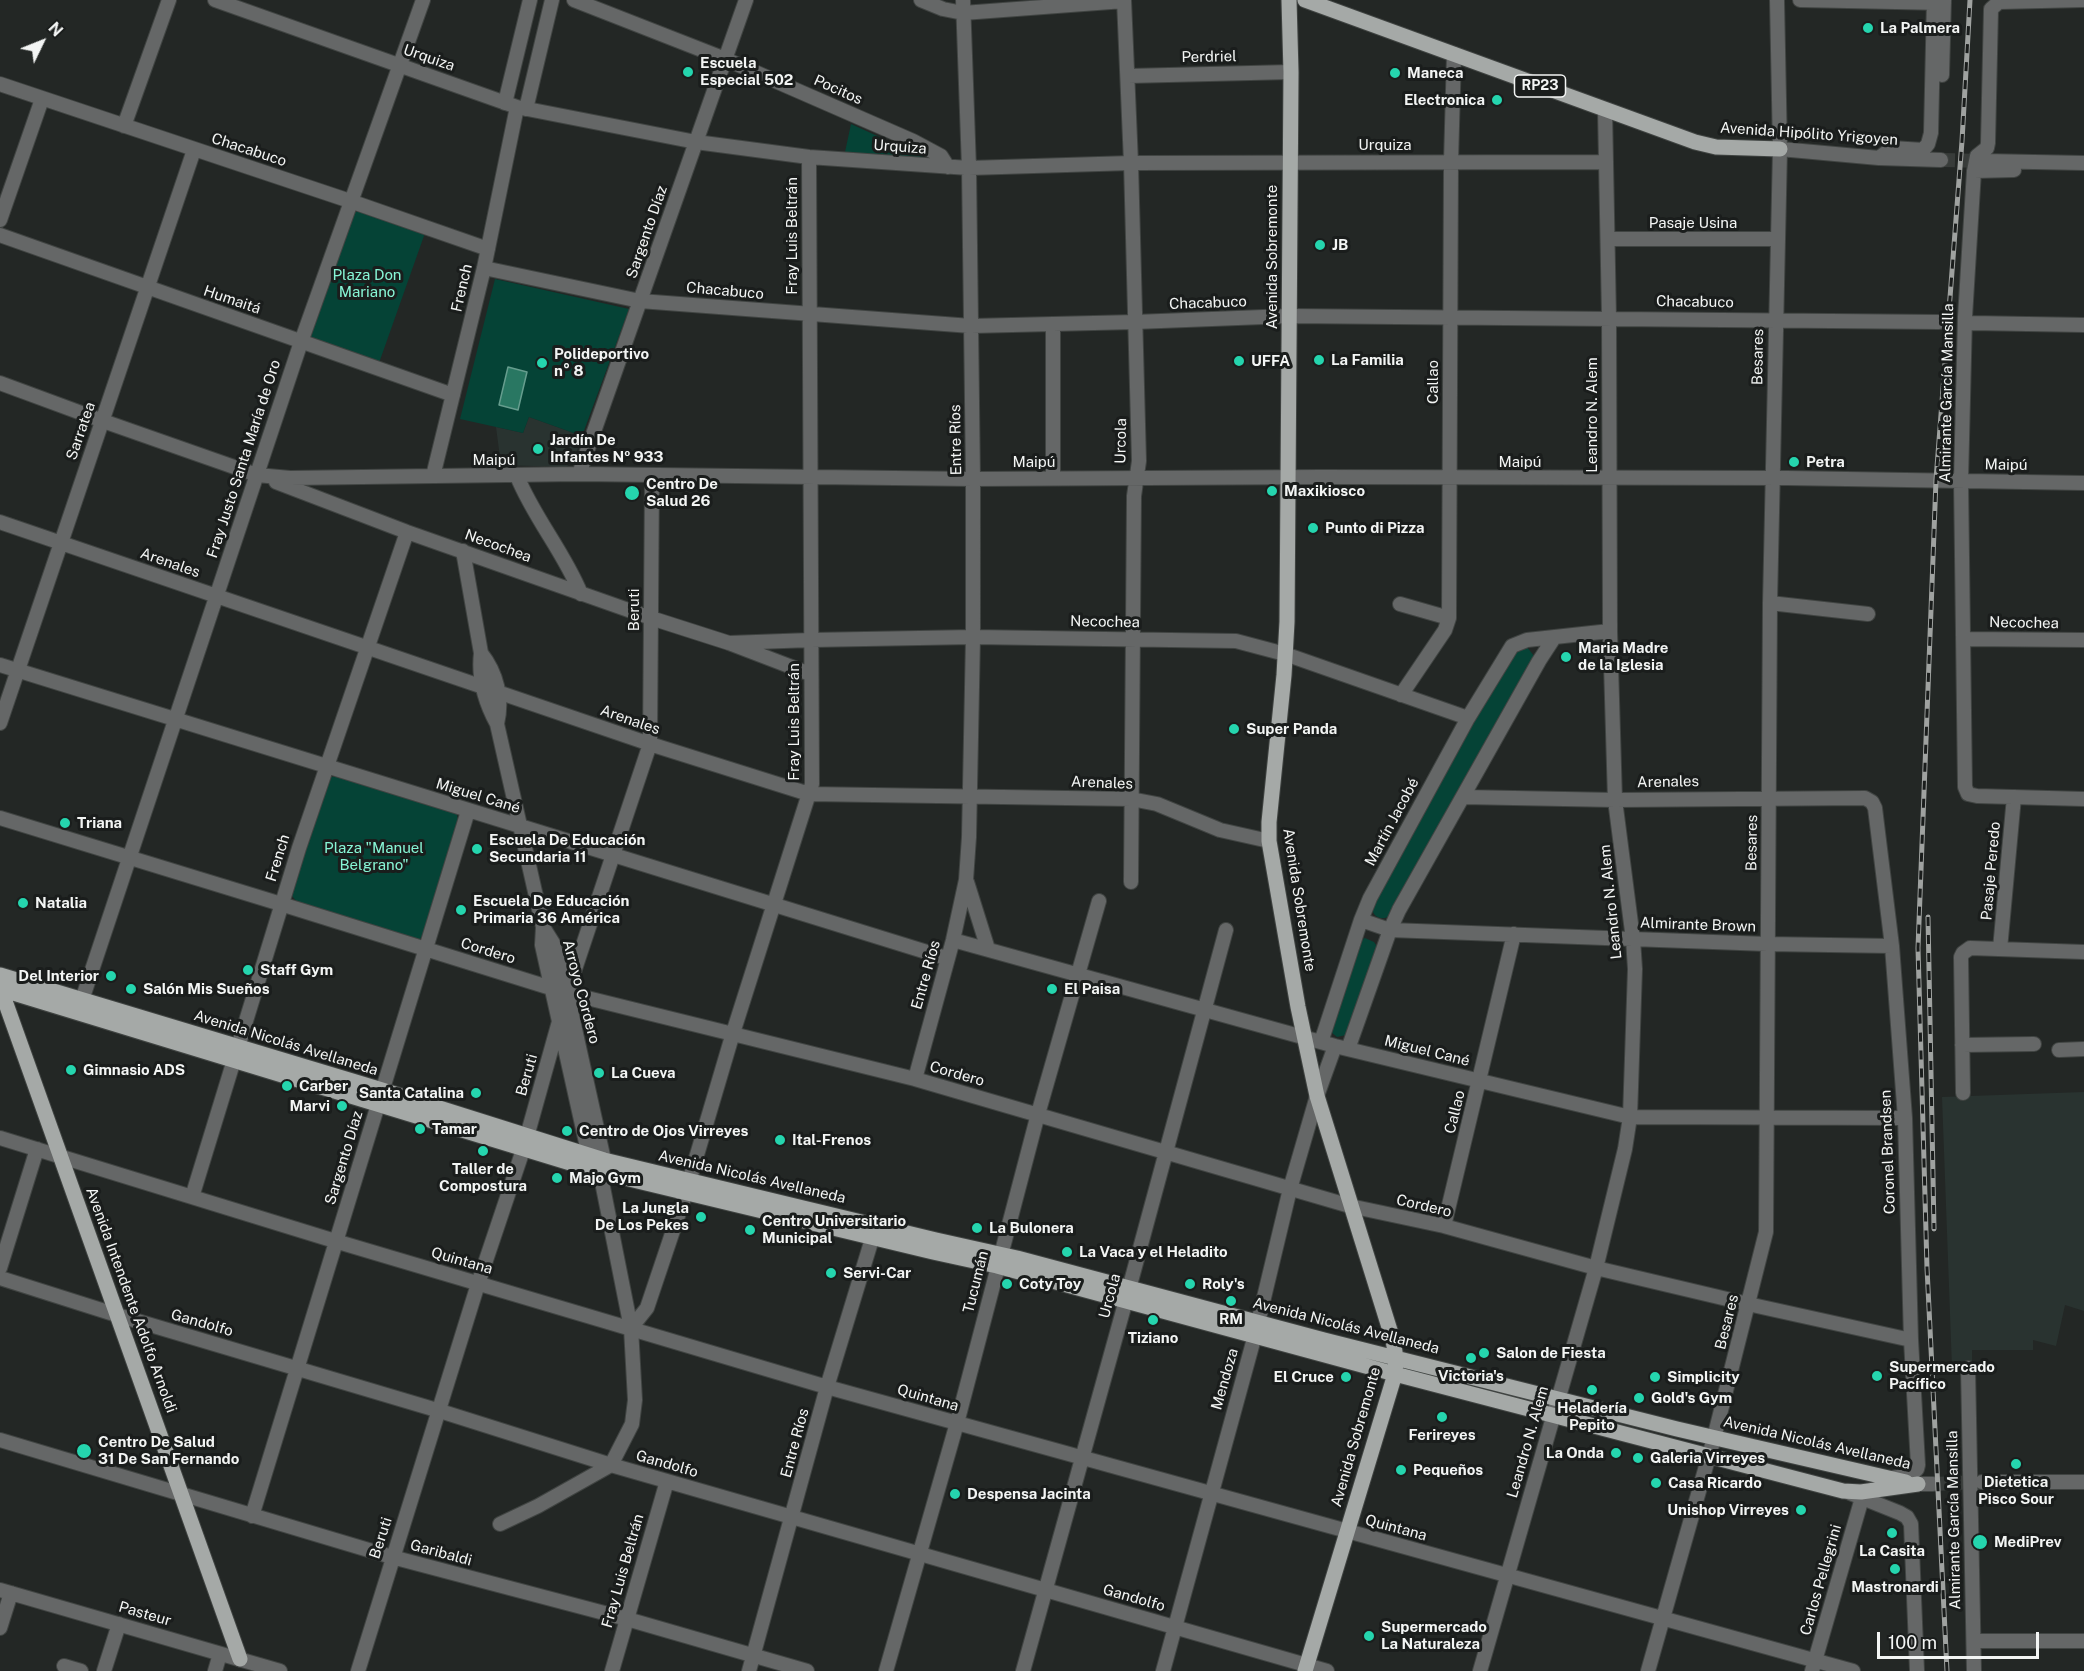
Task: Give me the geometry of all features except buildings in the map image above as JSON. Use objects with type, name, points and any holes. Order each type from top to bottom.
[{"type":"main road","name":"Avenida Sobremonte","points":[[1289,0],[1291,72],[1289,478],[1285,654],[1269,841],[1304,1037],[1317,1096],[1396,1358],[1395,1374],[1306,1668]]},
{"type":"main road","name":"Avenida Hipólito Yrigoyen","points":[[1305,0],[1695,142],[1716,147],[1780,149]]},
{"type":"main road","name":"Avenida Nicolás Avellaneda","points":[[0,975],[82,1000],[236,1054]]},
{"type":"main road","name":"Avenida Nicolás Avellaneda","points":[[0,989],[236,1054],[602,1166],[999,1260],[1256,1329],[1395,1374],[1843,1491],[1861,1492],[1925,1484],[1888,1478],[1714,1438],[1396,1358],[1256,1329]]},
{"type":"main road","name":"Avenida Intendente Adolfo Arnoldi","points":[[0,989],[240,1659]]},
{"type":"main road","name":"Avenida Nicolás Avellaneda","points":[[525,1142],[589,1156],[602,1166]]},
{"type":"street","points":[[124,126],[169,0]]},
{"type":"street","name":"Urquiza","points":[[215,0],[516,106],[696,142],[809,157],[969,168],[1131,163],[1606,162]]},
{"type":"street","name":"Fray Justo Santa María de Oro","points":[[82,1000],[301,342],[423,0]]},
{"type":"street","name":"French","points":[[433,476],[488,249],[516,106],[530,0]]},
{"type":"street","name":"French","points":[[516,106],[552,0]]},
{"type":"street","name":"Pocitos","points":[[574,0],[725,59],[913,141],[941,156],[948,167]]},
{"type":"street","name":"Sargento Díaz","points":[[579,474],[746,0]]},
{"type":"street","points":[[921,0],[943,9],[1124,1]]},
{"type":"street","name":"Besares","points":[[1648,1671],[1714,1438],[1766,1232],[1770,603],[1780,149],[1777,0]]},
{"type":"street","points":[[1800,0],[1939,1],[1931,133],[1928,144],[1923,150],[1892,148],[1879,158]]},
{"type":"street","points":[[2024,0],[2084,0]]},
{"type":"street","name":"Almirante García Mansilla","points":[[2014,797],[1977,796],[1968,794],[1965,787],[1961,480],[1968,320],[1979,162],[1988,143],[1990,16],[1991,9],[1999,2],[2024,0]]},
{"type":"street","name":"Urcola","points":[[1124,1],[1139,461],[1136,479],[1132,638],[1131,882]]},
{"type":"street","name":"Entre Ríos","points":[[915,1078],[946,958],[953,940],[966,880],[970,797],[974,637],[974,479],[969,168],[963,7]]},
{"type":"street","name":"Callao","points":[[1401,695],[1445,630],[1449,618],[1451,162],[1454,54]]},
{"type":"street","name":"Perdriel","points":[[1128,76],[1291,72]]},
{"type":"street","name":"Chacabuco","points":[[0,84],[488,249]]},
{"type":"street","points":[[0,220],[42,99]]},
{"type":"street","name":"Leandro N. Alem","points":[[1480,1671],[1596,1268],[1625,1149],[1629,1117],[1635,969],[1615,800],[1610,632],[1609,318],[1605,110]]},
{"type":"street","name":"Avenida Hipólito Yrigoyen","points":[[1780,149],[1879,158],[1941,160]]},
{"type":"street","name":"Sarratea","points":[[0,723],[194,150]]},
{"type":"street","name":"Fray Luis Beltrán","points":[[631,1328],[647,1308],[688,1186],[733,1033],[812,784],[809,157]]},
{"type":"street","points":[[1979,162],[2024,170],[2047,162],[2084,163]]},
{"type":"street","name":"Humaitá","points":[[0,235],[453,395]]},
{"type":"street","name":"Pasaje Usina","points":[[1608,239],[1777,239]]},
{"type":"street","name":"Chacabuco","points":[[484,268],[640,301],[970,326],[1289,316],[1939,322]]},
{"type":"street","points":[[1968,320],[2023,317],[2050,324],[2084,325]]},
{"type":"street","points":[[1053,324],[1053,478]]},
{"type":"street","name":"Maipú","points":[[0,383],[257,475],[290,478],[579,474],[974,479],[1773,478],[2084,483]]},
{"type":"street","name":"Necochea","points":[[257,475],[407,532],[464,550],[581,594],[810,674]]},
{"type":"street","points":[[517,476],[524,493],[573,573],[581,594]]},
{"type":"street","name":"Beruti","points":[[358,1671],[478,1284],[525,1142],[567,993],[650,744],[651,476]]},
{"type":"street","name":"Arenales","points":[[0,522],[367,649],[498,691],[650,744],[809,794],[1131,799],[1157,804],[1220,830],[1269,841]]},
{"type":"street","name":"French","points":[[192,1197],[325,766],[407,532]]},
{"type":"street","name":"Arroyo Cordero","points":[[464,550],[481,653],[479,668],[489,708],[497,724],[543,927],[542,945],[589,1156]]},
{"type":"street","points":[[1770,603],[1868,614]]},
{"type":"street","points":[[1400,604],[1449,618]]},
{"type":"street","points":[[1528,640],[1610,632]]},
{"type":"street","name":"Necochea","points":[[729,644],[974,637],[1236,641],[1285,654],[1468,718]]},
{"type":"street","points":[[1341,1047],[1390,930],[1539,661],[1554,638]]},
{"type":"street","name":"Necochea","points":[[1963,639],[2084,640]]},
{"type":"street","points":[[1528,640],[1536,647],[1539,661]]},
{"type":"street","name":"Martín Jacobé","points":[[1321,1042],[1370,898],[1468,718],[1512,646],[1528,640]]},
{"type":"street","name":"Arroyo Cordero","points":[[481,653],[491,665],[498,691],[501,707],[497,724]]},
{"type":"street","name":"Miguel Cané","points":[[0,665],[946,958]]},
{"type":"street","name":"Arenales","points":[[1463,797],[1615,800],[1865,798],[1872,802]]},
{"type":"street","points":[[2014,797],[2084,799]]},
{"type":"street","name":"Pasaje Peredo","points":[[2000,949],[2014,797]]},
{"type":"street","name":"Coronel Brandsen","points":[[1872,802],[1875,808],[1892,946],[1905,1118],[1917,1469],[1911,1475],[1888,1478]]},
{"type":"street","name":"Sargento Díaz","points":[[252,1516],[468,811]]},
{"type":"street","name":"Cordero","points":[[0,819],[567,993],[915,1078],[1350,1206],[1444,1227],[1596,1268],[1911,1340]]},
{"type":"street","name":"Entre Ríos","points":[[966,880],[988,949]]},
{"type":"street","name":"Tucumán","points":[[886,1671],[957,1423],[1038,1114],[1099,901]]},
{"type":"street","name":"Almirante Brown","points":[[1361,920],[1390,930],[1767,944],[1892,946]]},
{"type":"street","name":"Arroyo Cordero","points":[[543,927],[553,943],[567,993],[602,1166],[631,1328],[635,1404],[632,1424],[611,1465]]},
{"type":"street","name":"Urcola","points":[[1023,1671],[1226,930]]},
{"type":"street","name":"Callao","points":[[1444,1227],[1514,934]]},
{"type":"street","name":"Miguel Cané","points":[[953,940],[1321,1042],[1629,1117],[1905,1118]]},
{"type":"street","points":[[1963,1093],[1961,957],[1963,953],[1970,948],[2084,952]]},
{"type":"street","points":[[1962,1045],[2034,1044]]},
{"type":"street","name":"Mendoza","points":[[1163,1671],[1256,1329],[1290,1189],[1317,1096],[1341,1047]]},
{"type":"street","points":[[2059,1050],[2084,1049]]},
{"type":"street","name":"Quintana","points":[[0,1138],[335,1241],[827,1387],[1663,1619],[1813,1666],[1852,1671]]},
{"type":"street","points":[[0,1268],[37,1149]]},
{"type":"street","name":"Entre Ríos","points":[[749,1671],[827,1387],[875,1230]]},
{"type":"street","name":"Gandolfo","points":[[0,1278],[611,1465],[1306,1668],[1327,1671]]},
{"type":"street","name":"Almirante García Mansilla","points":[[1968,1368],[1974,1671]]},
{"type":"street","name":"Garibaldi","points":[[0,1440],[392,1557],[627,1619],[807,1671]]},
{"type":"street","points":[[500,1524],[538,1506],[611,1465]]},
{"type":"street","name":"Fray Luis Beltrán","points":[[612,1671],[667,1481]]},
{"type":"street","points":[[1982,1482],[2084,1482]]},
{"type":"street","points":[[1843,1491],[1891,1508],[1907,1517],[1912,1532],[1917,1671]]},
{"type":"street","name":"Carlos Pellegrini","points":[[1813,1666],[1863,1498]]},
{"type":"street","points":[[0,1628],[5,1591]]},
{"type":"street","name":"Pasteur","points":[[5,1591],[280,1671]]},
{"type":"street","points":[[104,1671],[118,1624]]},
{"type":"street","points":[[1974,1641],[2084,1641]]},
{"type":"street","points":[[215,1671],[220,1653]]},
{"type":"street","points":[[64,1666],[81,1671]]},
{"type":"shaded area","points":[[508,367],[527,372],[518,410],[499,405]]},
{"type":"shaded area","name":"Jardín De Infantes Nº 933","points":[[529,417],[582,436],[573,462],[566,467],[501,465],[496,427],[523,433]]},
{"type":"shaded area","points":[[2084,1092],[2084,1311],[2065,1305],[2056,1346],[2033,1340],[2033,1350],[1972,1350],[1972,1368],[1952,1368],[1942,1097]]},
{"type":"green space","points":[[851,124],[930,160],[845,152]]},
{"type":"green space","name":"Plaza Don Mariano","points":[[358,211],[425,233],[379,363],[310,338],[309,334],[354,213]]},
{"type":"green space","name":"Polideportivo n° 8","points":[[495,279],[629,309],[582,436],[529,417],[523,433],[460,419]]},
{"type":"green space","points":[[1527,647],[1534,656],[1391,915],[1384,918],[1378,917],[1373,913],[1372,905],[1469,726],[1514,650]]},
{"type":"green space","name":"Plaza \"Manuel Belgrano\"","points":[[338,776],[452,810],[457,814],[458,822],[420,939],[298,903],[292,896],[292,889],[327,781],[331,777]]},
{"type":"green space","points":[[1365,938],[1374,942],[1378,948],[1346,1035],[1337,1037],[1331,1032],[1359,941]]},
{"type":"tunnel","points":[[1941,160],[1984,161]]},
{"type":"tunnel","points":[[1939,322],[1971,323]]},
{"type":"tunnel","points":[[1933,1484],[1980,1482]]},
{"type":"railway","points":[[1947,1671],[1927,1268],[1918,948],[1936,480],[1962,141],[1970,0]]},
{"type":"railway","points":[[1928,917],[1934,1229]]},
{"type":"place","name":"La Palmera","points":[[1868,28]]},
{"type":"place","name":"Escuela Especial 502","points":[[688,72]]},
{"type":"place","name":"Maneca","points":[[1395,73]]},
{"type":"place","name":"Electronica","points":[[1497,100]]},
{"type":"place","name":"JB","points":[[1320,245]]},
{"type":"place","name":"La Familia","points":[[1319,360]]},
{"type":"place","name":"UFFA","points":[[1239,361]]},
{"type":"place","name":"Polideportivo n° 8","points":[[542,363]]},
{"type":"place","name":"Jardín De Infantes Nº 933","points":[[538,449]]},
{"type":"place","name":"Petra","points":[[1794,462]]},
{"type":"place","name":"Maxikiosco","points":[[1272,491]]},
{"type":"place","name":"Centro De Salud 26","points":[[632,493]]},
{"type":"place","name":"Punto di Pizza","points":[[1313,528]]},
{"type":"place","name":"Maria Madre de la Iglesia","points":[[1566,657]]},
{"type":"place","name":"Super Panda","points":[[1234,729]]},
{"type":"place","name":"Triana","points":[[65,823]]},
{"type":"place","name":"Escuela De Educación Secundaria 11","points":[[477,849]]},
{"type":"place","name":"Natalia","points":[[23,903]]},
{"type":"place","name":"Escuela De Educación Primaria 36 América","points":[[461,910]]},
{"type":"place","name":"Staff Gym","points":[[248,970]]},
{"type":"place","name":"Del Interior","points":[[111,976]]},
{"type":"place","name":"Salón Mis Sueños","points":[[131,989]]},
{"type":"place","name":"El Paisa","points":[[1052,989]]},
{"type":"place","name":"Gimnasio ADS","points":[[71,1070]]},
{"type":"place","name":"La Cueva","points":[[599,1073]]},
{"type":"place","name":"Carber","points":[[287,1086]]},
{"type":"place","name":"Santa Catalina","points":[[476,1093]]},
{"type":"place","name":"Marvi","points":[[342,1106]]},
{"type":"place","name":"Tamar","points":[[420,1129]]},
{"type":"place","name":"Centro de Ojos Virreyes","points":[[567,1131]]},
{"type":"place","name":"Ital-Frenos","points":[[780,1140]]},
{"type":"place","name":"Taller de Compostura","points":[[483,1151]]},
{"type":"place","name":"Majo Gym","points":[[557,1178]]},
{"type":"place","name":"La Jungla De Los Pekes","points":[[701,1217]]},
{"type":"place","name":"La Bulonera","points":[[977,1228]]},
{"type":"place","name":"Centro Universitario Municipal","points":[[750,1230]]},
{"type":"place","name":"La Vaca y el Heladito","points":[[1067,1252]]},
{"type":"place","name":"Servi-Car","points":[[831,1273]]},
{"type":"place","name":"Coty Toy","points":[[1007,1284]]},
{"type":"place","name":"Roly's","points":[[1190,1284]]},
{"type":"place","name":"RM","points":[[1231,1301]]},
{"type":"place","name":"Tiziano","points":[[1153,1320]]},
{"type":"place","name":"Salon de Fiesta","points":[[1484,1353]]},
{"type":"place","name":"Victoria's","points":[[1471,1358]]},
{"type":"place","name":"Supermercado Pacífico","points":[[1877,1376]]},
{"type":"place","name":"El Cruce","points":[[1346,1377]]},
{"type":"place","name":"Simplicity","points":[[1655,1377]]},
{"type":"place","name":"Heladería Pepito","points":[[1592,1390]]},
{"type":"place","name":"Gold's Gym","points":[[1639,1398]]},
{"type":"place","name":"Ferireyes","points":[[1442,1417]]},
{"type":"place","name":"Centro De Salud 31 De San Fernando","points":[[84,1451]]},
{"type":"place","name":"La Onda","points":[[1616,1453]]},
{"type":"place","name":"Galeria Virreyes","points":[[1638,1458]]},
{"type":"place","name":"Dietetica Pisco Sour","points":[[2016,1464]]},
{"type":"place","name":"Pequeños","points":[[1401,1470]]},
{"type":"place","name":"Casa Ricardo","points":[[1656,1483]]},
{"type":"place","name":"Despensa Jacinta","points":[[955,1494]]},
{"type":"place","name":"Unishop Virreyes","points":[[1801,1510]]},
{"type":"place","name":"La Casita","points":[[1892,1533]]},
{"type":"place","name":"MediPrev","points":[[1980,1542]]},
{"type":"place","name":"Mastronardi","points":[[1895,1569]]},
{"type":"place","name":"Supermercado La Naturaleza","points":[[1369,1636]]}]
